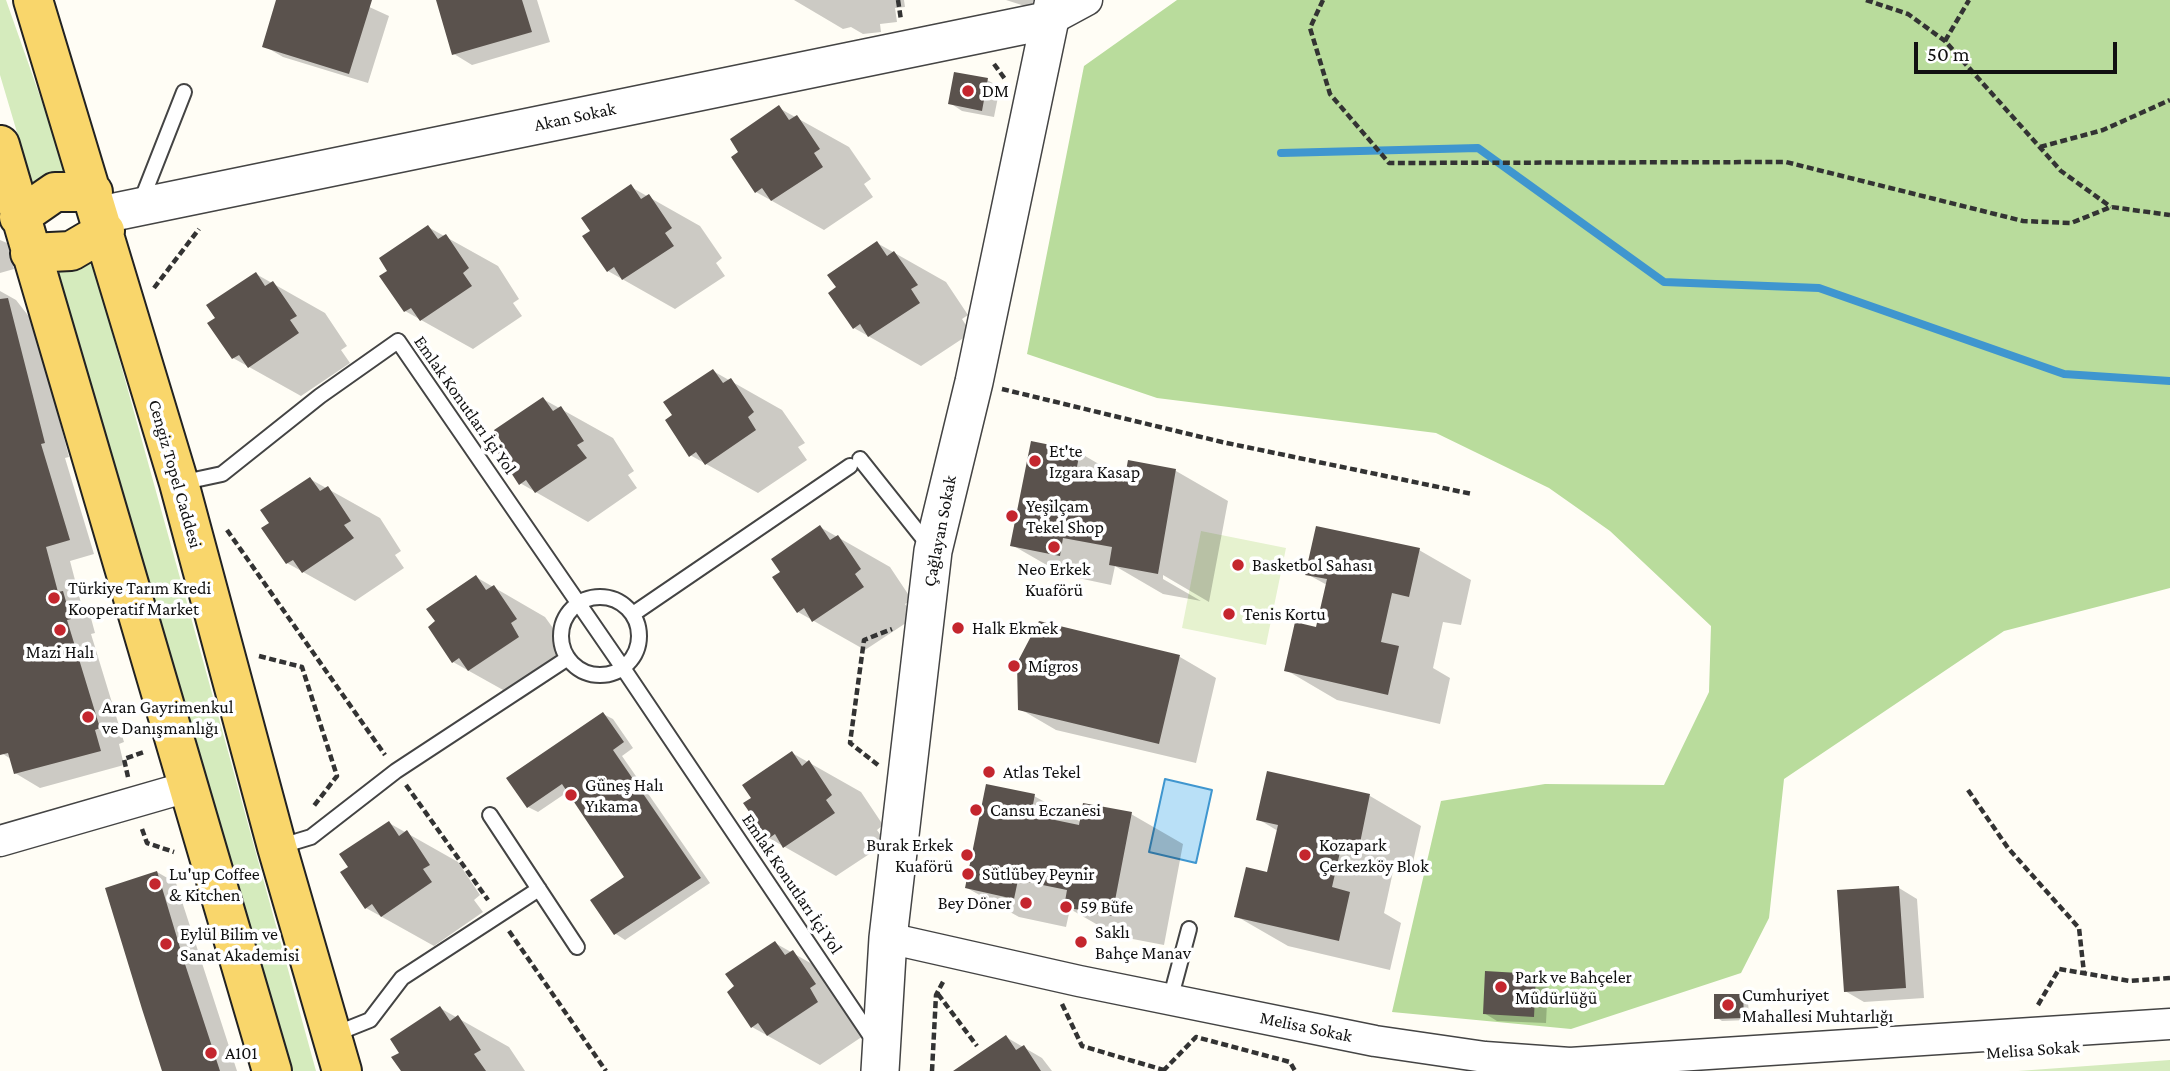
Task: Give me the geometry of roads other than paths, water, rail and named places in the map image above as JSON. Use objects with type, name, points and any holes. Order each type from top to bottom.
[{"type":"main road","name":"Cengiz Topel Caddesi","points":[[33,0],[179,483],[294,842],[336,1054]]},
{"type":"main road","points":[[0,145],[272,1071]]},
{"type":"main road","points":[[19,216],[55,192],[99,212],[71,251],[30,253]]},
{"type":"street","points":[[1052,10],[1087,0]]},
{"type":"street","name":"Akan Sokak","points":[[99,212],[1052,10]]},
{"type":"street","name":"Çağlayan Sokak","points":[[881,1061],[888,938],[933,551],[974,382],[1052,10]]},
{"type":"street","points":[[0,841],[187,787]]},
{"type":"street","name":"Melisa Sokak","points":[[888,938],[1374,1041],[1569,1067],[1730,1051],[2170,1024]]},
{"type":"street","name":"Melisa Sokak","points":[[1730,1051],[1794,1065],[2170,1041]]},
{"type":"lane","points":[[140,205],[184,92]]},
{"type":"lane","name":"Emlak Konutları İçi Yol","points":[[179,483],[222,474],[320,396],[398,341],[623,668],[881,1061]]},
{"type":"lane","points":[[633,614],[855,462],[933,551]]},
{"type":"lane","points":[[602,597],[614,599],[633,614],[640,637],[637,649],[623,668],[614,673],[594,675],[583,671],[568,658],[563,649],[562,628],[565,618],[579,603],[602,597]]},
{"type":"lane","points":[[294,842],[568,658]]},
{"type":"lane","points":[[490,815],[577,947]]},
{"type":"lane","points":[[336,1054],[370,1020],[402,978],[539,889]]},
{"type":"lane","points":[[1170,999],[1189,929]]},
{"type":"water","points":[[1165,779],[1212,790],[1196,863],[1149,852]]},
{"type":"waterway","points":[[1281,153],[1478,148],[1664,282],[1819,288],[2064,374],[2170,381]]},
{"type":"place","name":"DM","points":[[968,91]]},
{"type":"place","name":"Et'te Izgara Kasap","points":[[1035,461]]},
{"type":"place","name":"Yeşilçam Tekel Shop","points":[[1012,516]]},
{"type":"place","name":"Neo Erkek Kuaförü","points":[[1054,547]]},
{"type":"place","name":"Basketbol Sahası","points":[[1238,565]]},
{"type":"place","name":"Türkiye Tarım Kredi Kooperatif Market","points":[[54,598]]},
{"type":"place","name":"Tenis Kortu","points":[[1229,614]]},
{"type":"place","name":"Halk Ekmek","points":[[958,628]]},
{"type":"place","name":"Mazi Halı","points":[[60,630]]},
{"type":"place","name":"Migros","points":[[1014,666]]},
{"type":"place","name":"Aran Gayrimenkul ve Danışmanlığı","points":[[88,717]]},
{"type":"place","name":"Atlas Tekel","points":[[989,772]]},
{"type":"place","name":"Güneş Halı Yıkama","points":[[571,795]]},
{"type":"place","name":"Cansu Eczanesi","points":[[976,810]]},
{"type":"place","name":"Burak Erkek Kuaförü","points":[[967,855]]},
{"type":"place","name":"Kozapark Çerkezköy Blok","points":[[1305,855]]},
{"type":"place","name":"Sütlübey Peynir","points":[[968,874]]},
{"type":"place","name":"Lu'up Coffee & Kitchen","points":[[155,884]]},
{"type":"place","name":"Bey Döner","points":[[1026,903]]},
{"type":"place","name":"59 Büfe","points":[[1066,907]]},
{"type":"place","name":"Saklı Bahçe Manav","points":[[1081,942]]},
{"type":"place","name":"Eylül Bilim ve Sanat Akademisi","points":[[166,944]]},
{"type":"place","name":"Park ve Bahçeler Müdürlüğü","points":[[1501,987]]},
{"type":"place","name":"Cumhuriyet Mahallesi Muhtarlığı","points":[[1728,1005]]},
{"type":"place","name":"A101","points":[[211,1053]]}]
